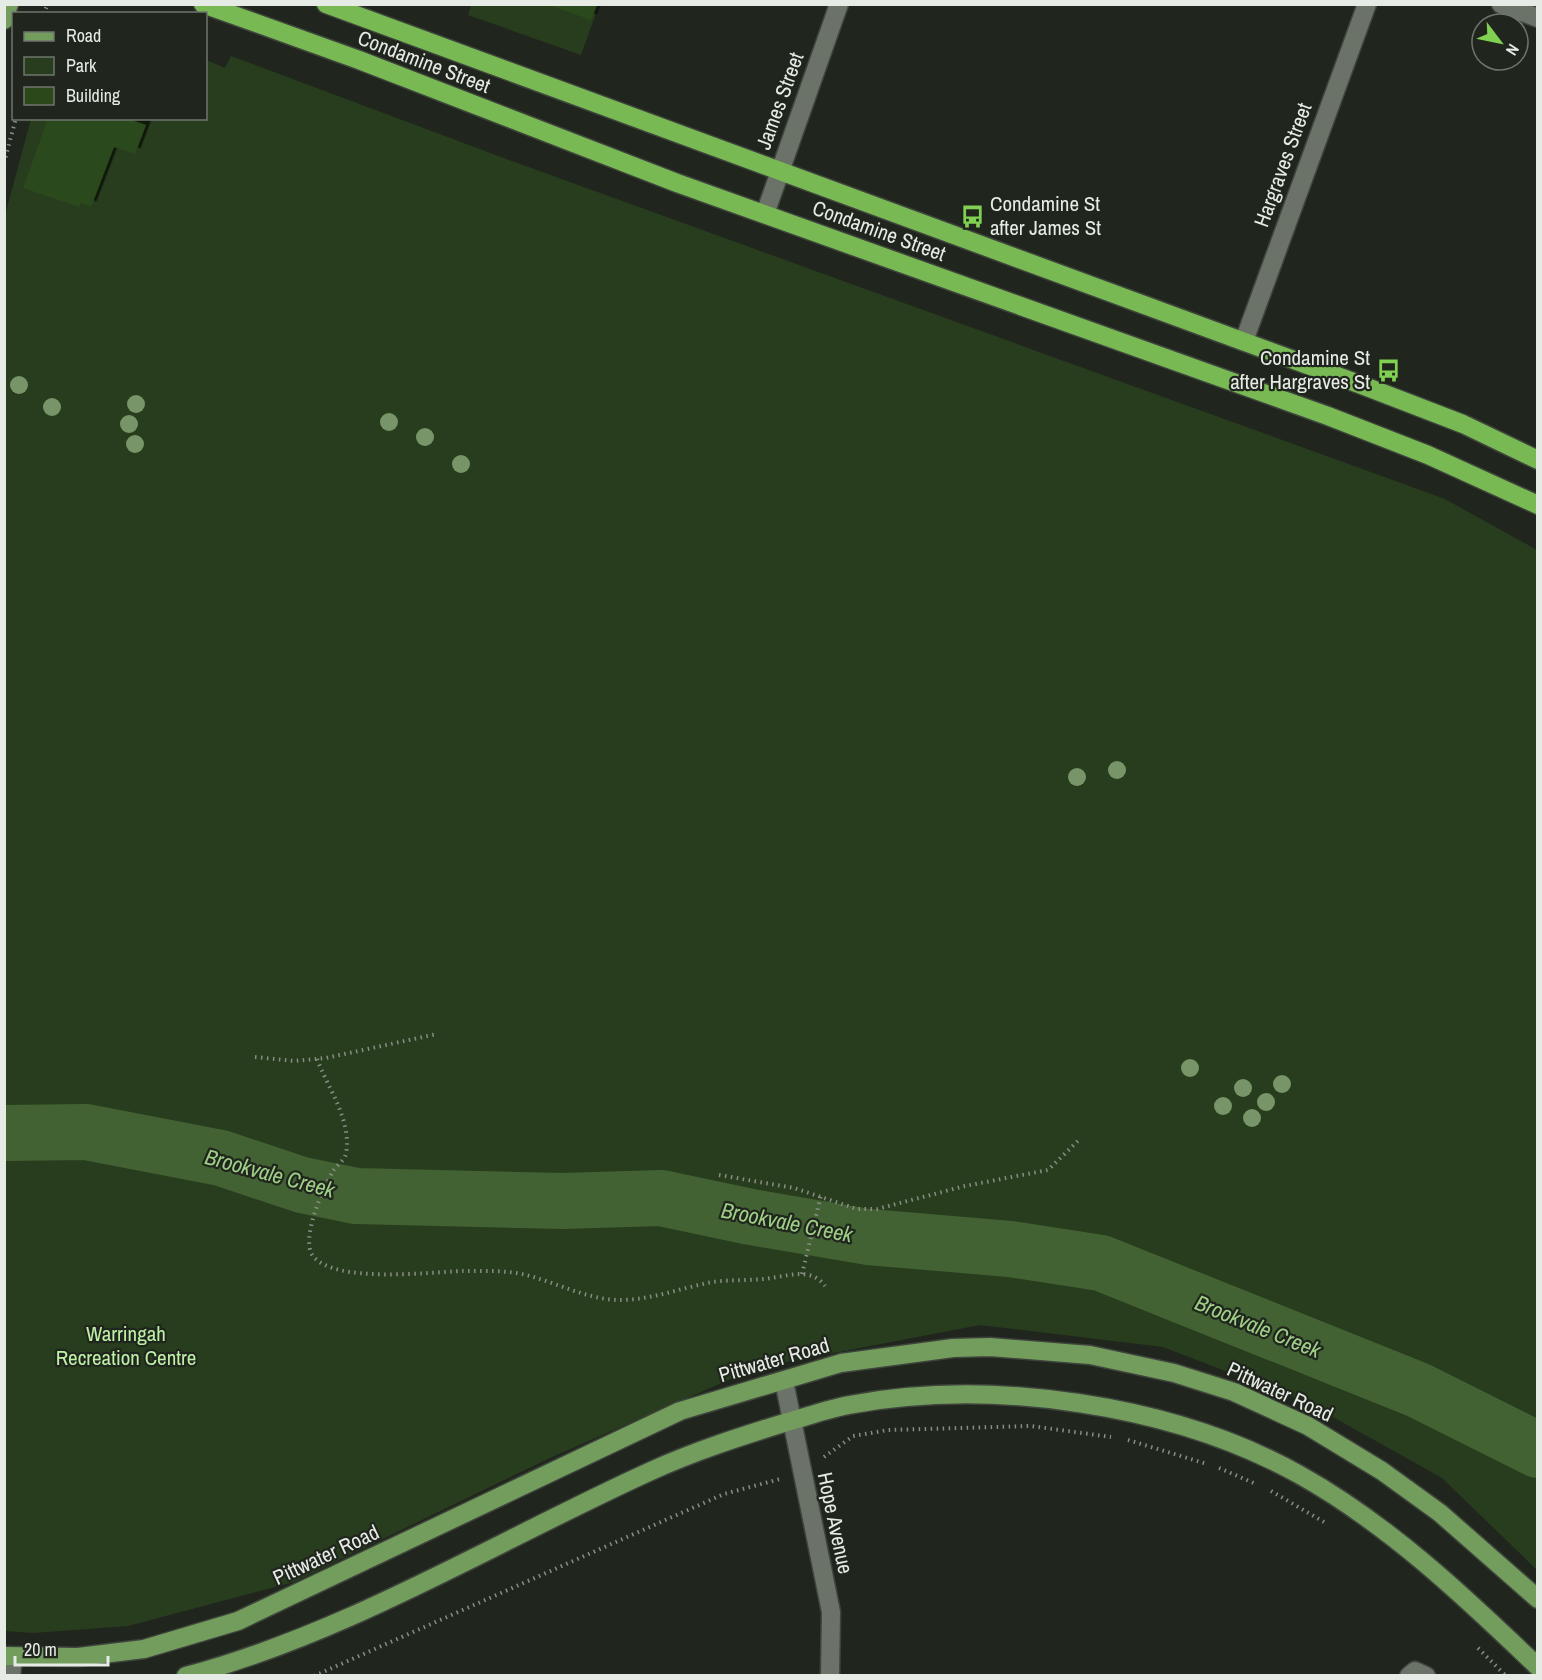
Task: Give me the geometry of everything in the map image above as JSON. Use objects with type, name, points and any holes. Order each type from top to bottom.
[{"type":"highway","name":"Condamine Street","points":[[203,4],[359,60],[677,183],[1328,416],[1428,455],[1538,506]]},
{"type":"highway","name":"Condamine Street","points":[[326,4],[1244,341],[1463,424],[1538,460]]},
{"type":"main road","points":[[4,20],[9,4]]},
{"type":"main road","name":"Pittwater Road","points":[[9,1663],[144,1649],[238,1621],[680,1411],[841,1363],[953,1348],[990,1347],[1090,1355],[1174,1373],[1234,1392],[1308,1426],[1382,1471],[1440,1513],[1538,1599]]},
{"type":"main road","points":[[186,1676],[255,1655],[329,1626],[650,1471],[712,1445],[847,1405],[899,1398],[979,1395],[1059,1400],[1135,1414],[1202,1433],[1250,1450],[1300,1475],[1366,1516],[1422,1559],[1538,1667]]},
{"type":"street","name":"James Street","points":[[765,214],[838,4]]},
{"type":"street","name":"Hargraves Street","points":[[1244,341],[1367,4]]},
{"type":"street","points":[[1501,4],[1538,18]]},
{"type":"street","name":"Hope Avenue","points":[[784,1381],[831,1612],[830,1676]]},
{"type":"street","points":[[1409,1676],[1415,1671],[1426,1676]]},
{"type":"path","points":[[4,163],[15,120]]},
{"type":"path","points":[[255,1057],[294,1061],[317,1059],[437,1034]]},
{"type":"path","points":[[317,1059],[347,1131],[346,1156],[334,1171],[309,1230],[308,1240],[312,1255],[321,1264],[336,1271],[362,1274],[492,1271],[524,1274],[588,1294],[620,1300],[647,1298],[706,1283],[802,1274],[821,1280],[825,1286]]},
{"type":"path","points":[[719,1175],[794,1188],[857,1209],[877,1209],[965,1186],[1048,1170],[1081,1138]]},
{"type":"path","points":[[802,1274],[821,1196]]},
{"type":"path","points":[[314,1676],[724,1494],[801,1473],[853,1436],[888,1430],[1030,1426],[1112,1437]]},
{"type":"path","points":[[1124,1439],[1213,1465],[1265,1488],[1331,1527]]},
{"type":"path","points":[[1475,1645],[1506,1676]]},
{"type":"green space","points":[[471,5],[599,5],[581,55],[468,15]]},
{"type":"green space","name":"Warringah Recreation Centre","points":[[231,56],[509,160],[1445,499],[1537,550],[1537,1570],[1442,1478],[1308,1403],[1163,1347],[980,1325],[756,1368],[552,1457],[294,1582],[128,1626],[33,1633],[5,1631],[4,219],[31,120],[207,120],[207,60],[225,68]]},
{"type":"building","points":[[548,5],[597,5],[591,20]]},
{"type":"building","points":[[47,120],[132,120],[146,125],[135,154],[114,147],[91,207],[81,203],[79,207],[23,188]]},
{"type":"waterway","name":"Brookvale Creek","points":[[4,1133],[86,1132],[221,1158],[302,1185],[356,1196],[562,1201],[661,1198],[751,1217],[868,1237],[1010,1249],[1101,1263],[1418,1390],[1538,1450]]},
{"type":"place","name":"Condamine St after James St","points":[[972,216]]},
{"type":"place","name":"Condamine St after Hargraves St","points":[[1388,370]]}]
